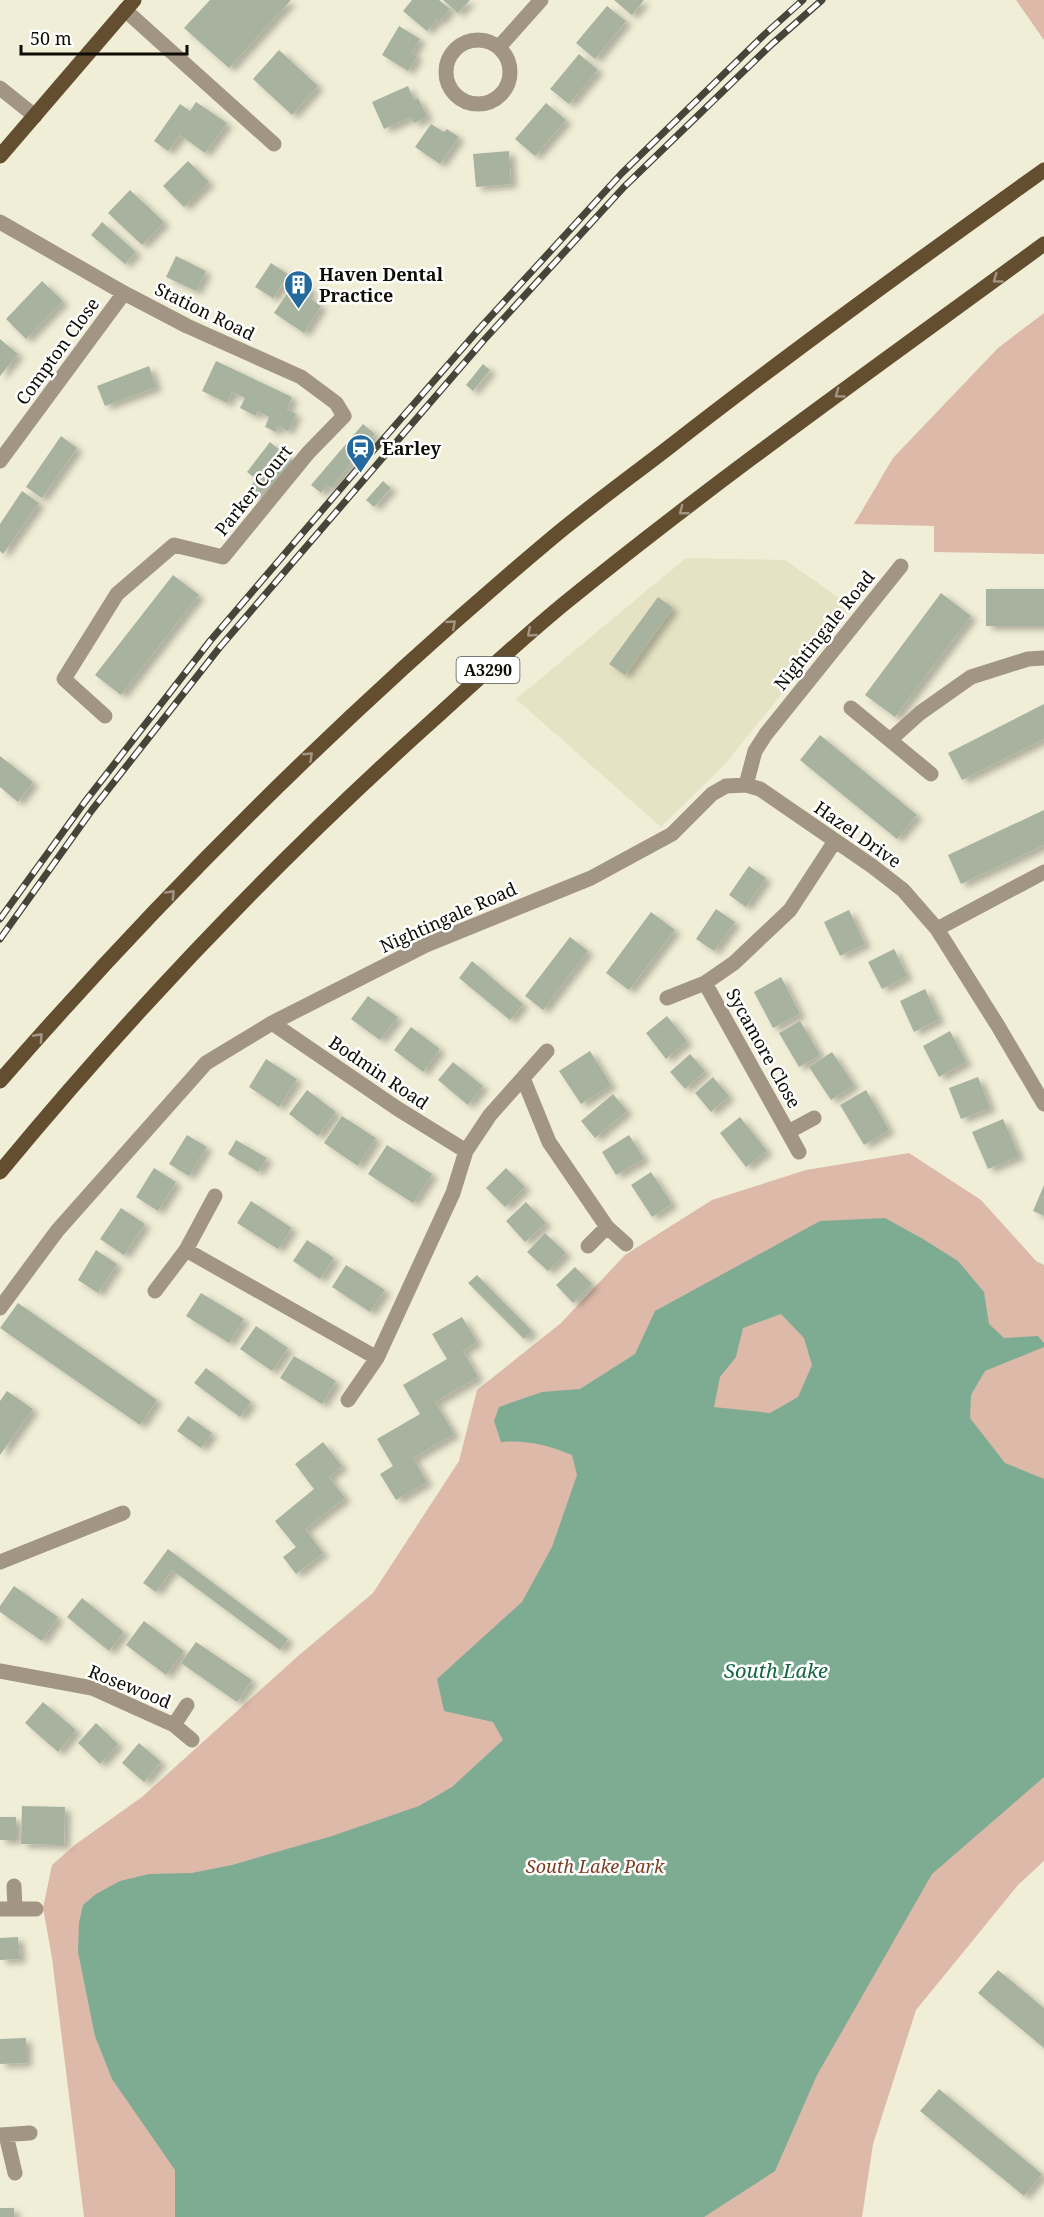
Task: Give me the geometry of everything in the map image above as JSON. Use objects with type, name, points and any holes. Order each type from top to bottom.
[{"type":"main road","points":[[0,156],[130,5]]},
{"type":"main road","points":[[0,1081],[207,855],[288,774],[440,634],[555,536],[746,387],[1044,170]]},
{"type":"main road","name":"A3290","points":[[0,1172],[73,1084],[212,934],[339,807],[502,657],[563,605],[727,476],[1044,244]]},
{"type":"street","points":[[499,47],[541,0]]},
{"type":"street","points":[[130,5],[274,144]]},
{"type":"street","points":[[471,40],[489,41],[499,47],[510,64],[508,83],[502,94],[492,101],[481,104],[466,102],[453,92],[447,82],[446,71],[448,60],[455,50],[471,40]]},
{"type":"street","points":[[0,88],[35,116]]},
{"type":"street","name":"Station Road","points":[[0,222],[187,326],[301,377],[336,403],[344,416],[308,453]]},
{"type":"street","name":"Compton Close","points":[[0,461],[124,293]]},
{"type":"street","name":"Parker Court","points":[[105,716],[64,679],[117,594],[174,545],[223,557],[308,453]]},
{"type":"street","name":"Nightingale Road","points":[[0,1308],[57,1231],[206,1064],[272,1023],[426,945],[591,878],[672,834],[712,794],[726,786],[746,785],[755,751],[766,734],[901,567]]},
{"type":"street","points":[[890,741],[920,714],[971,677],[1028,659],[1044,658]]},
{"type":"street","points":[[851,708],[931,774]]},
{"type":"street","name":"Hazel Drive","points":[[746,785],[760,789],[903,890],[937,929],[1044,1104]]},
{"type":"street","name":"Sycamore Close","points":[[667,998],[705,982],[734,963],[790,910],[835,841]]},
{"type":"street","points":[[937,929],[1044,872]]},
{"type":"street","name":"Sycamore Close","points":[[705,982],[799,1152]]},
{"type":"street","name":"Bodmin Road","points":[[272,1023],[398,1109],[466,1151]]},
{"type":"street","points":[[348,1400],[378,1359],[453,1193],[466,1151],[490,1115],[548,1051]]},
{"type":"street","points":[[523,1078],[549,1142],[607,1227],[626,1244]]},
{"type":"street","name":"Sycamore Close","points":[[788,1131],[814,1118]]},
{"type":"street","points":[[155,1291],[186,1250],[215,1196]]},
{"type":"street","points":[[588,1246],[607,1227]]},
{"type":"street","points":[[186,1250],[378,1359]]},
{"type":"street","points":[[0,1562],[123,1513]]},
{"type":"street","name":"Rosewood","points":[[0,1671],[92,1688],[174,1725],[192,1740]]},
{"type":"street","name":"Rosewood","points":[[174,1725],[187,1705]]},
{"type":"street","points":[[14,1886],[7,1908],[36,1909]]},
{"type":"street","points":[[15,2173],[3,2135],[30,2133]]},
{"type":"shaded area","points":[[686,558],[785,560],[852,607],[725,764],[661,827],[516,699]]},
{"type":"green space","points":[[1016,0],[1044,0],[1044,40]]},
{"type":"green space","points":[[1044,313],[1044,554],[934,552],[934,526],[854,524],[893,458],[998,348]]},
{"type":"green space","name":"South Lake","points":[[909,1153],[981,1200],[1036,1261],[1044,1265],[1044,1861],[1018,1885],[916,2010],[873,2144],[862,2217],[84,2217],[52,1958],[43,1908],[52,1865],[76,1844],[142,1797],[298,1656],[373,1593],[459,1461],[477,1390],[561,1323],[625,1255],[712,1200],[806,1170]]},
{"type":"water","name":"South Lake","points":[[885,1218],[958,1261],[984,1292],[989,1324],[1004,1338],[1038,1336],[1044,1343],[1044,1347],[985,1371],[971,1395],[970,1418],[1005,1463],[1044,1479],[1044,1777],[932,1874],[817,2075],[775,2171],[704,2217],[175,2217],[175,2170],[112,2079],[95,2036],[78,1952],[79,1923],[83,1905],[96,1894],[120,1881],[149,1874],[192,1873],[232,1865],[332,1836],[419,1806],[452,1787],[503,1740],[493,1722],[444,1711],[437,1679],[522,1602],[552,1547],[577,1475],[572,1455],[537,1444],[501,1442],[494,1421],[499,1407],[542,1392],[580,1389],[635,1354],[655,1311],[820,1221]],"holes":[[[781,1314],[804,1338],[812,1365],[798,1397],[770,1413],[714,1407],[720,1377],[736,1357],[743,1328]]]},
{"type":"building","points":[[210,0],[291,0],[229,68],[184,28]]},
{"type":"building","points":[[412,0],[439,0],[450,9],[427,31],[403,11]]},
{"type":"building","points":[[443,0],[470,0],[458,13]]},
{"type":"building","points":[[614,0],[644,0],[632,15]]},
{"type":"building","points":[[607,6],[626,21],[595,59],[576,43]]},
{"type":"building","points":[[399,26],[420,39],[412,53],[417,56],[408,71],[382,55]]},
{"type":"building","points":[[279,50],[318,86],[292,115],[253,79]]},
{"type":"building","points":[[579,54],[598,70],[569,104],[550,89]]},
{"type":"building","points":[[408,86],[414,100],[418,98],[427,117],[414,123],[411,117],[384,129],[372,102]]},
{"type":"building","points":[[196,102],[227,123],[205,153],[180,135],[168,151],[154,141],[180,104],[190,111]]},
{"type":"building","points":[[546,103],[566,120],[535,156],[515,139]]},
{"type":"building","points":[[431,124],[444,132],[447,129],[459,137],[440,164],[415,147]]},
{"type":"building","points":[[509,151],[511,184],[476,187],[473,154]]},
{"type":"building","points":[[188,161],[209,182],[184,207],[163,186]]},
{"type":"building","points":[[130,190],[164,222],[142,245],[108,213]]},
{"type":"building","points":[[102,222],[136,252],[125,264],[91,235]]},
{"type":"building","points":[[176,256],[206,271],[196,291],[166,277]]},
{"type":"building","points":[[271,263],[289,275],[273,298],[255,287]]},
{"type":"building","name":"Haven Dental Practice","points":[[296,280],[312,290],[307,296],[321,306],[304,333],[274,313]]},
{"type":"building","points":[[42,281],[63,301],[26,339],[6,319]]},
{"type":"building","points":[[0,339],[18,354],[0,376]]},
{"type":"building","points":[[216,361],[292,397],[287,409],[296,414],[288,431],[278,426],[276,432],[265,427],[269,417],[258,411],[256,416],[240,408],[245,398],[232,392],[227,403],[202,391]]},
{"type":"building","points":[[483,364],[490,370],[473,391],[466,385]]},
{"type":"building","points":[[149,366],[156,387],[105,406],[97,386]]},
{"type":"building","points":[[363,424],[375,434],[331,488],[327,485],[321,493],[311,485]]},
{"type":"building","points":[[61,436],[77,448],[42,498],[26,487]]},
{"type":"building","points":[[270,442],[293,461],[270,491],[266,487],[257,498],[247,491],[256,479],[247,472]]},
{"type":"building","points":[[383,481],[391,488],[374,507],[366,500]]},
{"type":"building","points":[[22,491],[39,503],[3,554],[0,551],[0,524]]},
{"type":"building","points":[[173,575],[199,595],[121,695],[95,675]]},
{"type":"building","points":[[986,589],[1044,589],[1044,626],[986,626]]},
{"type":"building","points":[[941,593],[971,616],[895,717],[865,695]]},
{"type":"building","points":[[658,597],[673,608],[625,675],[609,664]]},
{"type":"building","points":[[1044,704],[1044,739],[962,780],[948,753]]},
{"type":"building","points":[[820,735],[917,815],[897,839],[800,760]]},
{"type":"building","points":[[0,756],[33,782],[18,802],[0,787]]},
{"type":"building","points":[[1044,810],[1044,845],[961,884],[948,855]]},
{"type":"building","points":[[749,866],[766,878],[746,907],[729,895]]},
{"type":"building","points":[[716,909],[735,922],[714,951],[696,939]]},
{"type":"building","points":[[849,910],[865,944],[840,956],[824,922]]},
{"type":"building","points":[[651,912],[675,930],[629,990],[606,973]]},
{"type":"building","points":[[570,937],[588,951],[543,1010],[525,996]]},
{"type":"building","points":[[894,949],[907,976],[882,989],[868,962]]},
{"type":"building","points":[[472,961],[523,1004],[510,1020],[459,978]]},
{"type":"building","points":[[781,977],[800,1014],[773,1028],[754,992]]},
{"type":"building","points":[[925,989],[939,1019],[914,1032],[900,1001]]},
{"type":"building","points":[[368,996],[398,1017],[380,1040],[351,1019]]},
{"type":"building","points":[[667,1016],[687,1041],[666,1059],[646,1033]]},
{"type":"building","points":[[800,1021],[820,1055],[799,1067],[779,1033]]},
{"type":"building","points":[[411,1027],[440,1049],[423,1072],[394,1050]]},
{"type":"building","points":[[950,1031],[966,1062],[939,1077],[923,1046]]},
{"type":"building","points":[[590,1051],[611,1085],[581,1104],[559,1071]]},
{"type":"building","points":[[832,1052],[854,1085],[831,1100],[809,1067]]},
{"type":"building","points":[[690,1054],[705,1071],[685,1089],[670,1072]]},
{"type":"building","points":[[266,1059],[297,1079],[279,1107],[249,1087]]},
{"type":"building","points":[[453,1062],[483,1086],[468,1105],[438,1080]]},
{"type":"building","points":[[713,1077],[729,1096],[711,1112],[695,1093]]},
{"type":"building","points":[[978,1077],[990,1108],[961,1119],[949,1088]]},
{"type":"building","points":[[307,1090],[336,1112],[318,1136],[289,1114]]},
{"type":"building","points":[[866,1090],[889,1130],[864,1145],[840,1105]]},
{"type":"building","points":[[613,1094],[627,1111],[595,1138],[581,1121]]},
{"type":"building","points":[[342,1116],[376,1138],[358,1166],[324,1143]]},
{"type":"building","points":[[740,1117],[767,1151],[746,1167],[720,1133]]},
{"type":"building","points":[[1003,1119],[1019,1156],[988,1169],[972,1132]]},
{"type":"building","points":[[187,1135],[207,1147],[189,1176],[169,1164]]},
{"type":"building","points":[[629,1135],[644,1159],[616,1175],[602,1152]]},
{"type":"building","points":[[236,1140],[267,1158],[258,1172],[228,1154]]},
{"type":"building","points":[[387,1145],[432,1174],[413,1203],[368,1174]]},
{"type":"building","points":[[154,1168],[176,1182],[158,1211],[136,1197]]},
{"type":"building","points":[[506,1168],[525,1187],[505,1207],[486,1188]]},
{"type":"building","points":[[651,1172],[672,1204],[652,1217],[631,1185]]},
{"type":"building","points":[[1044,1185],[1044,1216],[1033,1211]]},
{"type":"building","points":[[251,1201],[292,1228],[278,1249],[237,1223]]},
{"type":"building","points":[[526,1202],[546,1223],[525,1242],[506,1221]]},
{"type":"building","points":[[121,1208],[145,1224],[124,1255],[100,1239]]},
{"type":"building","points":[[545,1233],[566,1253],[548,1271],[527,1252]]},
{"type":"building","points":[[307,1240],[334,1258],[320,1279],[293,1261]]},
{"type":"building","points":[[96,1250],[117,1264],[98,1293],[78,1280]]},
{"type":"building","points":[[346,1265],[385,1290],[370,1312],[332,1287]]},
{"type":"building","points":[[575,1267],[592,1284],[573,1303],[556,1285]]},
{"type":"building","points":[[477,1275],[532,1331],[524,1339],[468,1283]]},
{"type":"building","points":[[201,1293],[244,1319],[229,1343],[186,1316]]},
{"type":"building","points":[[18,1303],[157,1400],[140,1425],[0,1328]]},
{"type":"building","points":[[462,1317],[477,1342],[463,1351],[478,1377],[435,1402],[454,1434],[413,1458],[427,1482],[396,1500],[380,1474],[393,1466],[377,1439],[420,1414],[403,1385],[447,1359],[432,1334]]},
{"type":"building","points":[[256,1326],[288,1348],[272,1371],[240,1349]]},
{"type":"building","points":[[294,1356],[336,1381],[322,1404],[280,1378]]},
{"type":"building","points":[[206,1368],[251,1402],[240,1417],[194,1383]]},
{"type":"building","points":[[7,1391],[33,1409],[0,1455],[0,1401]]},
{"type":"building","points":[[188,1416],[212,1433],[201,1448],[177,1431]]},
{"type":"building","points":[[323,1442],[342,1466],[329,1477],[345,1498],[305,1529],[323,1553],[296,1574],[283,1557],[296,1547],[275,1521],[314,1489],[295,1464]]},
{"type":"building","points":[[168,1549],[288,1639],[280,1650],[172,1570],[156,1592],[143,1583]]},
{"type":"building","points":[[14,1586],[58,1617],[42,1641],[0,1612],[0,1606]]},
{"type":"building","points":[[82,1598],[124,1632],[109,1651],[67,1617]]},
{"type":"building","points":[[144,1621],[184,1651],[166,1675],[126,1645]]},
{"type":"building","points":[[196,1642],[252,1680],[237,1702],[181,1663]]},
{"type":"building","points":[[43,1702],[76,1730],[58,1752],[25,1723]]},
{"type":"building","points":[[96,1723],[118,1744],[100,1764],[78,1743]]},
{"type":"building","points":[[139,1743],[161,1762],[144,1782],[122,1763]]},
{"type":"building","points":[[22,1806],[65,1807],[64,1845],[21,1844]]},
{"type":"building","points":[[0,1817],[16,1817],[16,1840],[0,1840]]},
{"type":"building","points":[[18,1937],[20,1959],[0,1960],[0,1938]]},
{"type":"building","points":[[998,1970],[1044,2008],[1044,2048],[978,1993]]},
{"type":"building","points":[[26,2038],[26,2063],[0,2064],[0,2039]]},
{"type":"building","points":[[939,2089],[1042,2174],[1024,2196],[920,2111]]},
{"type":"building","points":[[0,2208],[14,2208],[14,2217],[0,2217]]},
{"type":"railway","points":[[0,919],[84,803],[210,641],[480,328],[622,173],[803,0]]},
{"type":"railway","points":[[0,939],[92,810],[220,647],[484,340],[624,187],[772,44],[822,0]]},
{"type":"place","name":"Haven Dental Practice","points":[[298,310]]},
{"type":"place","name":"Earley","points":[[361,474]]},
{"type":"park label","name":"South Lake Park","points":[[595,1866]]}]
